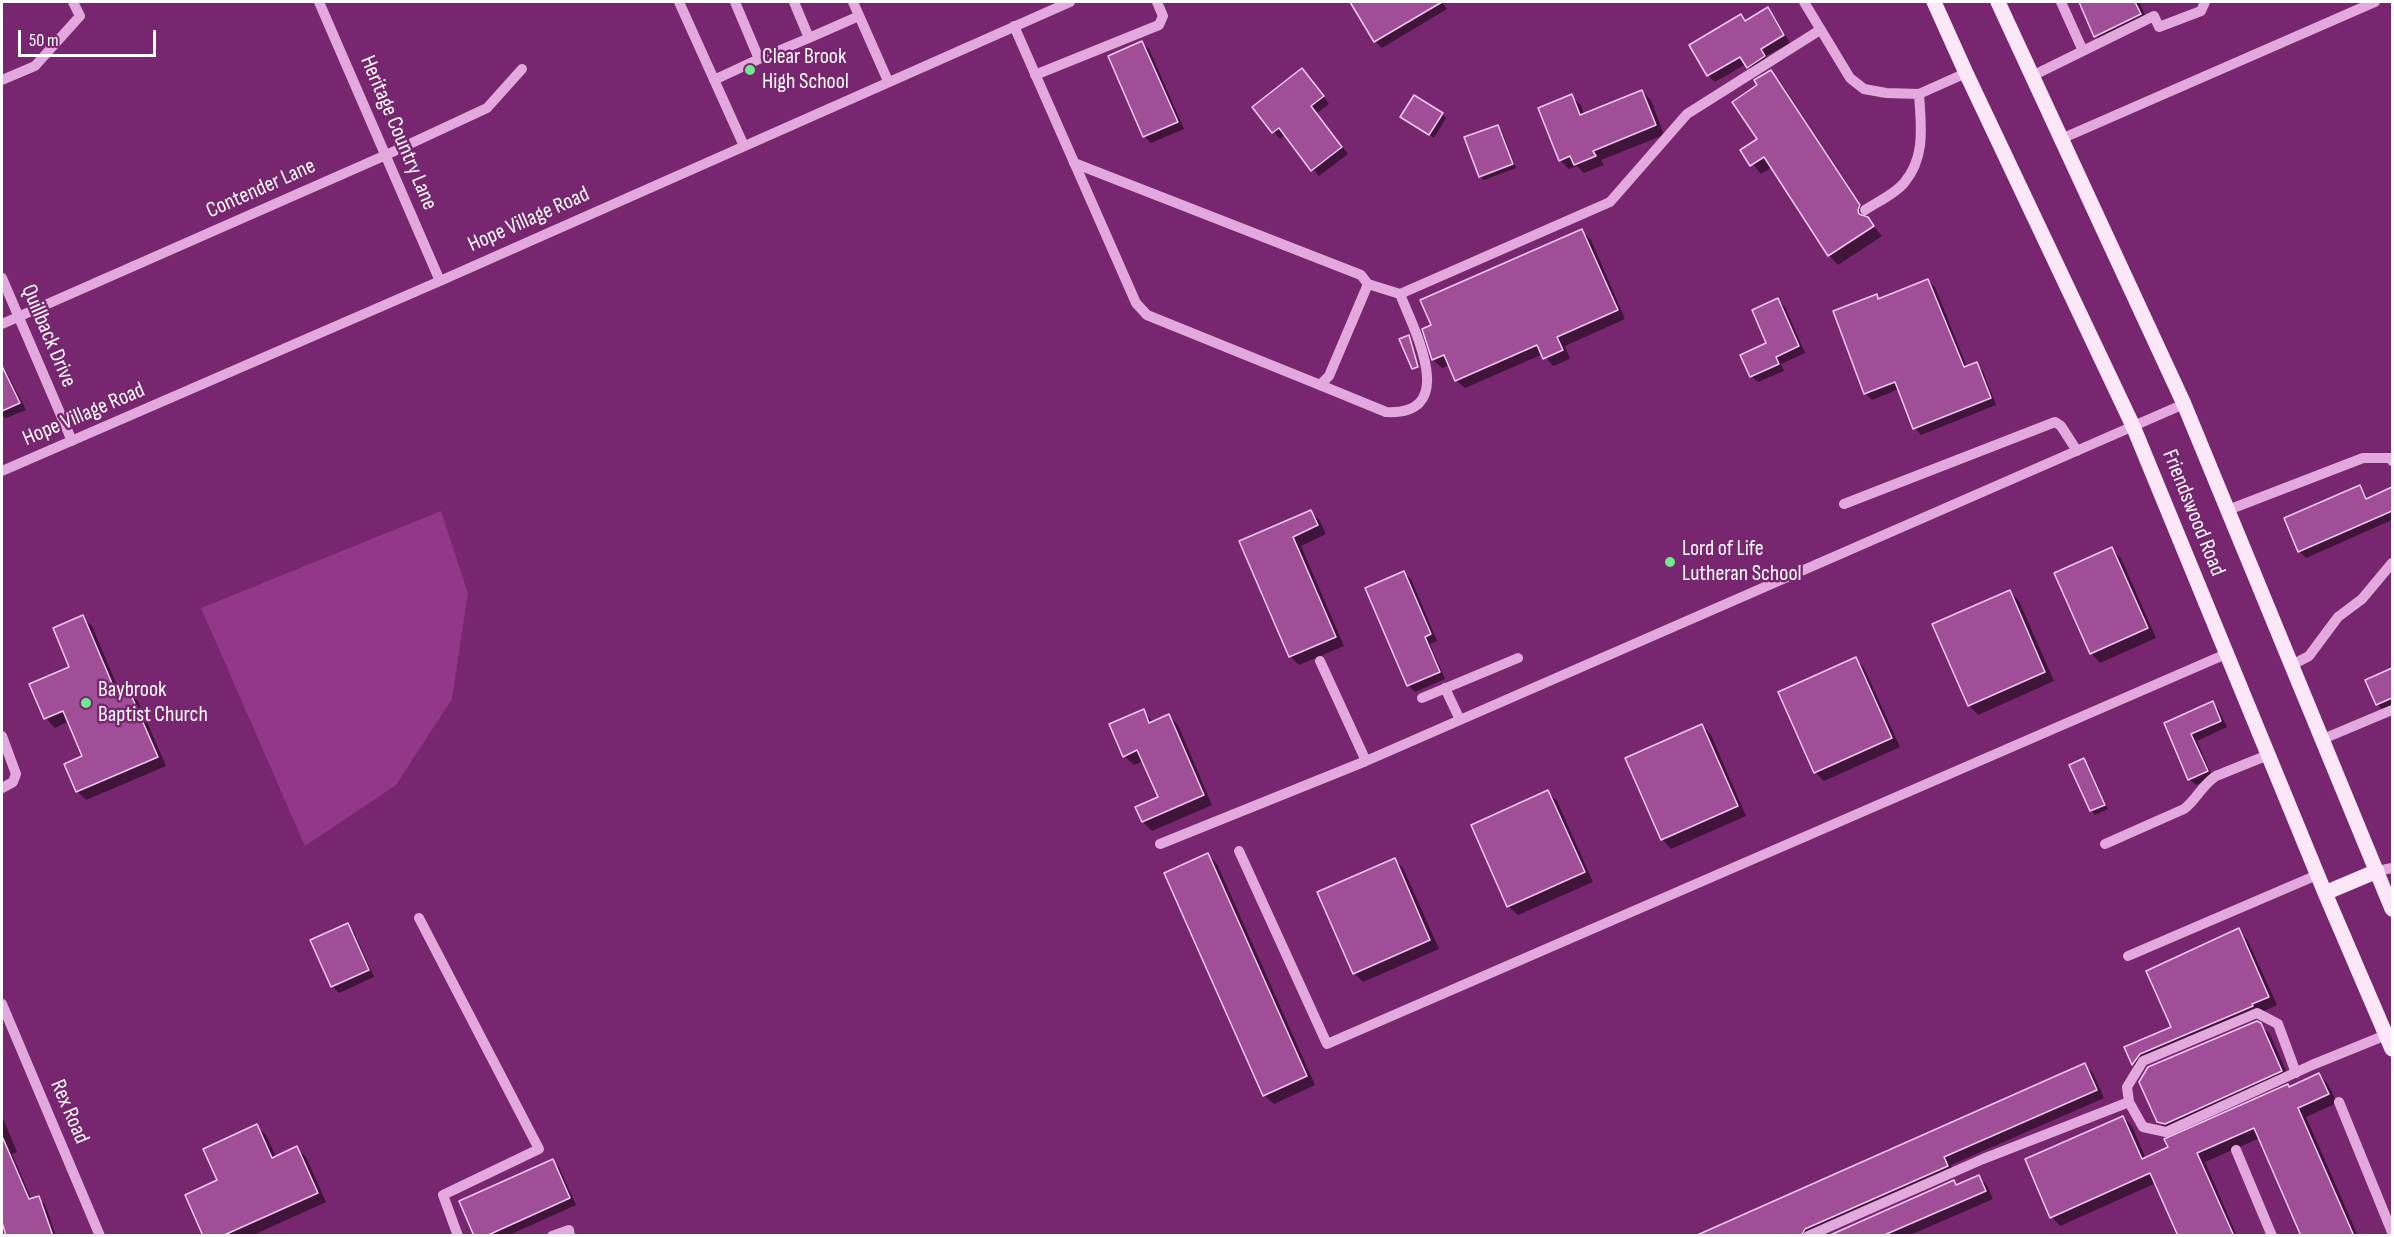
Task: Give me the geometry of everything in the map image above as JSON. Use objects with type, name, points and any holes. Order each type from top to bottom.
[{"type":"main road","name":"Friendswood Road","points":[[1934,2],[2133,426],[2317,875],[2392,1049]]},
{"type":"main road","name":"Friendswood Road","points":[[1998,2],[2184,404],[2323,739],[2385,869],[2392,909]]},
{"type":"main road","points":[[2325,893],[2385,869]]},
{"type":"street","points":[[2,81],[35,66],[80,16],[73,2]]},
{"type":"street","name":"Heritage Country Lane","points":[[319,2],[440,281]]},
{"type":"street","points":[[679,2],[744,146]]},
{"type":"street","points":[[735,2],[759,59]]},
{"type":"street","points":[[794,2],[809,38]]},
{"type":"street","points":[[853,2],[888,81]]},
{"type":"street","name":"Hope Village Road","points":[[2,471],[440,281],[1070,2]]},
{"type":"street","points":[[1035,75],[1159,24],[1162,16],[1157,2]]},
{"type":"street","points":[[1804,2],[1850,78],[1864,88],[1886,93],[1919,94],[1966,73]]},
{"type":"street","points":[[2061,2],[2083,51]]},
{"type":"street","points":[[2032,76],[2154,16],[2159,27],[2201,11],[2205,2]]},
{"type":"street","points":[[2061,139],[2375,2]]},
{"type":"street","points":[[714,80],[860,16]]},
{"type":"street","points":[[1014,26],[1136,303],[1147,315],[1386,412],[1397,412],[1420,402],[1426,392],[1429,378],[1427,365],[1400,294]]},
{"type":"street","points":[[1074,163],[1361,275],[1368,284],[1400,294],[1610,202],[1687,114],[1820,30]]},
{"type":"street","name":"Contender Lane","points":[[2,324],[386,155],[487,108],[522,69]]},
{"type":"street","points":[[1865,210],[1903,185],[1913,169],[1922,145],[1919,94]]},
{"type":"street","name":"Quillback Drive","points":[[2,278],[72,441]]},
{"type":"street","points":[[1320,385],[1329,376],[1368,284]]},
{"type":"street","points":[[1160,844],[1366,761],[2184,404]]},
{"type":"street","points":[[1844,504],[2055,422],[2061,426],[2078,451]]},
{"type":"street","points":[[2228,510],[2363,458],[2391,458],[2392,461]]},
{"type":"street","points":[[2292,665],[2309,656],[2338,617],[2362,599],[2392,563]]},
{"type":"street","points":[[1239,851],[1327,1044],[2226,654]]},
{"type":"street","points":[[1422,698],[1518,658]]},
{"type":"street","points":[[1320,661],[1366,761]]},
{"type":"street","points":[[1445,688],[1460,720]]},
{"type":"street","points":[[2323,739],[2392,710]]},
{"type":"street","points":[[2,736],[16,774],[13,782],[2,788]]},
{"type":"street","points":[[2106,844],[2184,809],[2192,803],[2208,781],[2268,755]]},
{"type":"street","points":[[2128,956],[2317,875]]},
{"type":"street","points":[[419,918],[539,1149],[443,1195],[458,1236]]},
{"type":"street","name":"Rex Road","points":[[2,1004],[100,1236]]},
{"type":"street","points":[[2296,1073],[2278,1024],[2257,1013],[2143,1061],[2127,1087],[2129,1102],[2143,1127],[2166,1132],[2386,1035]]},
{"type":"street","points":[[1808,1236],[1983,1159],[2129,1102]]},
{"type":"street","points":[[2339,1102],[2392,1232]]},
{"type":"street","points":[[2236,1150],[2272,1236]]},
{"type":"street","points":[[552,1236],[569,1230],[570,1236]]},
{"type":"shaded area","points":[[441,511],[468,593],[452,699],[396,785],[305,846],[201,608]]},
{"type":"building","points":[[1350,2],[1442,2],[1374,42]]},
{"type":"building","points":[[2079,2],[2135,2],[2141,14],[2094,37]]},
{"type":"building","points":[[1768,7],[1784,35],[1761,49],[1765,56],[1747,68],[1740,57],[1707,76],[1689,45],[1741,14],[1745,21]]},
{"type":"building","points":[[1142,41],[1178,122],[1143,137],[1108,56]]},
{"type":"building","points":[[1302,68],[1324,96],[1311,106],[1342,147],[1311,171],[1279,128],[1272,133],[1252,107]]},
{"type":"building","points":[[1771,70],[1860,205],[1859,214],[1868,217],[1874,226],[1828,256],[1764,157],[1750,166],[1740,150],[1757,139],[1732,102],[1757,85],[1754,80]]},
{"type":"building","points":[[1642,90],[1656,125],[1593,151],[1596,156],[1574,165],[1570,156],[1559,161],[1538,108],[1572,94],[1580,115]]},
{"type":"building","points":[[1414,95],[1443,113],[1429,135],[1400,117]]},
{"type":"building","points":[[1498,125],[1513,164],[1479,177],[1464,137]]},
{"type":"building","points":[[1582,229],[1618,310],[1557,337],[1563,350],[1543,359],[1537,345],[1455,381],[1444,355],[1432,360],[1422,329],[1431,325],[1420,300]]},
{"type":"building","points":[[1928,279],[1964,367],[1977,362],[1991,398],[1913,429],[1895,382],[1864,394],[1833,311],[1877,294],[1878,299]]},
{"type":"building","points":[[1778,298],[1799,346],[1776,357],[1779,364],[1750,377],[1740,355],[1766,343],[1752,310]]},
{"type":"building","points":[[1409,335],[1418,367],[1412,369],[1399,339]]},
{"type":"building","points":[[2,366],[20,403],[2,411]]},
{"type":"building","points":[[2360,485],[2366,499],[2392,487],[2392,511],[2298,552],[2284,518]]},
{"type":"building","points":[[1311,510],[1318,525],[1293,537],[1336,637],[1289,657],[1239,541]]},
{"type":"building","points":[[2112,547],[2148,628],[2090,654],[2054,573]]},
{"type":"building","points":[[1404,571],[1431,634],[1425,637],[1440,672],[1407,686],[1365,588]]},
{"type":"building","points":[[2010,590],[2045,672],[1968,706],[1932,624]]},
{"type":"building","name":"Baybrook Baptist Church","points":[[83,615],[117,695],[129,690],[158,757],[76,792],[64,764],[82,756],[63,711],[44,719],[29,684],[69,667],[53,628]]},
{"type":"building","points":[[1856,657],[1892,738],[1814,773],[1778,692]]},
{"type":"building","points":[[2392,668],[2392,698],[2376,705],[2365,680]]},
{"type":"building","points":[[2213,701],[2221,721],[2191,734],[2208,771],[2188,780],[2164,723]]},
{"type":"building","points":[[1144,709],[1149,723],[1169,714],[1204,795],[1142,822],[1135,807],[1158,797],[1137,750],[1123,757],[1109,724]]},
{"type":"building","points":[[1702,724],[1738,806],[1661,840],[1625,758]]},
{"type":"building","points":[[2084,758],[2105,805],[2090,811],[2069,765]]},
{"type":"building","points":[[1548,790],[1585,872],[1507,907],[1471,825]]},
{"type":"building","points":[[1208,853],[1307,1076],[1263,1096],[1164,873]]},
{"type":"building","points":[[1395,858],[1430,940],[1353,974],[1317,892]]},
{"type":"building","points":[[348,923],[369,970],[331,987],[310,940]]},
{"type":"building","points":[[2239,928],[2269,997],[2140,1054],[2132,1065],[2124,1047],[2171,1027],[2146,971]]},
{"type":"building","points":[[2257,1021],[2261,1023],[2282,1071],[2165,1124],[2157,1122],[2139,1082],[2148,1067]]},
{"type":"building","points":[[2085,1063],[2097,1090],[1944,1157],[1948,1166],[1805,1229],[1801,1236],[1695,1236]]},
{"type":"building","points":[[2319,1073],[2329,1094],[2298,1108],[2354,1236],[2301,1236],[2254,1128],[2197,1153],[2234,1236],[2178,1236],[2150,1173],[2050,1218],[2025,1159],[2123,1116],[2142,1159],[2168,1147],[2164,1139],[2288,1084],[2289,1087]]},
{"type":"building","points":[[257,1124],[272,1158],[297,1146],[318,1193],[222,1236],[203,1236],[185,1195],[217,1180],[203,1149]]},
{"type":"building","points":[[2,1136],[29,1199],[39,1196],[53,1236],[6,1236],[2,1222]]},
{"type":"building","points":[[553,1159],[570,1198],[486,1236],[474,1236],[459,1201]]},
{"type":"building","points":[[1979,1175],[1986,1191],[1882,1236],[1828,1236],[1954,1180],[1956,1185]]},
{"type":"place","name":"Clear Brook High School","points":[[750,70]]},
{"type":"place","name":"Lord of Life Lutheran School","points":[[1670,562]]},
{"type":"place","name":"Baybrook Baptist Church","points":[[86,703]]}]
